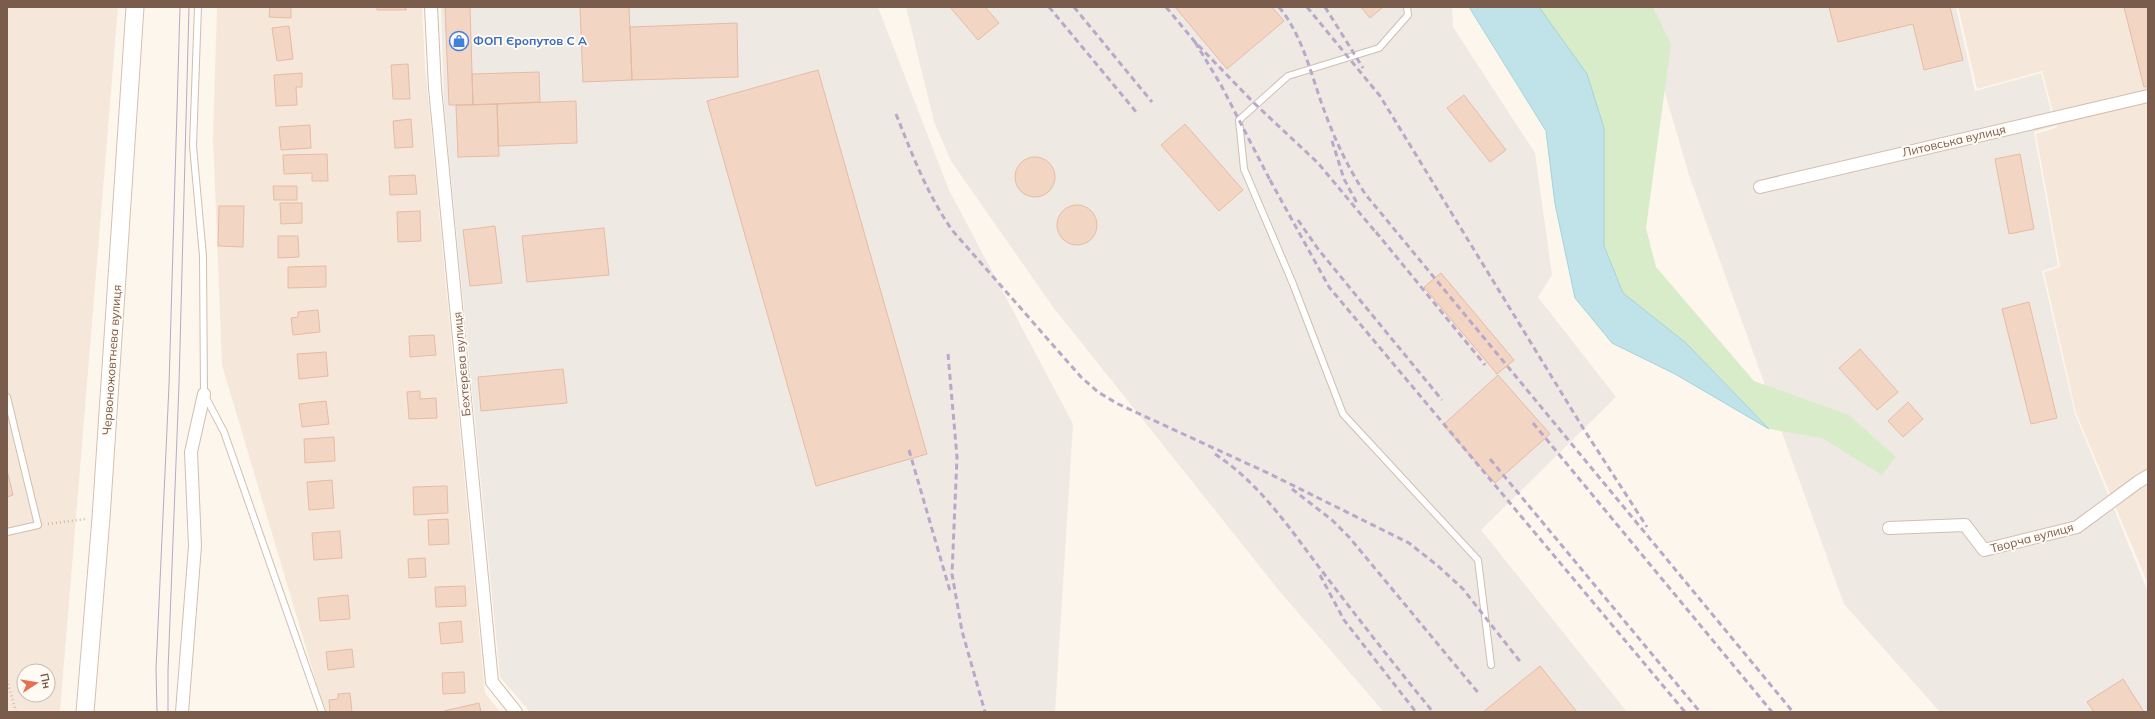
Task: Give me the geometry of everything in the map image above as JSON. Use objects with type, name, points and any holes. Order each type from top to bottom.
[{"type":"main road","name":"Червоножовтнева вулиця","points":[[85,712],[101,518],[134,7]]},
{"type":"street","name":"Бехтерєва вулиця","points":[[431,7],[435,88],[492,682],[516,712]]},
{"type":"street","name":"Литовська вулиця","points":[[1760,187],[2148,96]]},
{"type":"street","points":[[182,712],[195,546],[191,452],[204,394]]},
{"type":"street","name":"Творча вулиця","points":[[1889,528],[1965,525],[1984,550],[2077,527],[2148,476]]},
{"type":"lane","points":[[198,7],[193,146],[203,256],[204,394],[224,432],[322,712]]},
{"type":"lane","points":[[1407,7],[1408,15],[1379,48],[1288,76],[1239,120],[1244,169],[1293,284],[1343,414],[1478,560],[1491,666]]},
{"type":"lane","points":[[7,397],[38,525],[7,532]]},
{"type":"path","points":[[38,525],[101,518]]},
{"type":"path","points":[[7,680],[16,712]]},
{"type":"shaded area","points":[[7,7],[118,7],[60,712],[7,712]]},
{"type":"shaded area","points":[[217,7],[422,7],[425,65],[485,693],[500,712],[325,712],[222,365],[213,137]]},
{"type":"shaded area","points":[[441,7],[878,7],[949,190],[1073,424],[1055,712],[530,712],[500,677],[444,105]]},
{"type":"shaded area","points":[[906,7],[1452,7],[1453,27],[1535,153],[1552,275],[1538,297],[1616,397],[1481,530],[1627,712],[1384,712],[1281,593],[1053,307],[951,161],[934,122]]},
{"type":"shaded area","points":[[1640,7],[1956,7],[1975,91],[2041,73],[2055,126],[2034,132],[2058,266],[2042,271],[2075,414],[2148,592],[2148,712],[1940,712],[1844,604],[1689,175]]},
{"type":"shaded area","points":[[1958,7],[2148,7],[2148,584],[2076,413],[2044,272],[2060,267],[2036,134],[2057,127],[2042,71],[1977,89]]},
{"type":"green space","points":[[1539,7],[1653,7],[1671,44],[1646,228],[1656,267],[1754,381],[1849,415],[1896,457],[1882,475],[1822,438],[1769,429],[1686,343],[1623,293],[1604,246],[1604,128],[1587,74]]},
{"type":"water","points":[[1469,7],[1539,7],[1587,74],[1604,128],[1604,246],[1623,293],[1686,343],[1769,429],[1675,374],[1612,343],[1575,298],[1555,204],[1546,131]]},
{"type":"building","points":[[270,7],[291,7],[291,18],[269,17]]},
{"type":"building","points":[[377,7],[406,7],[406,10],[377,10]]},
{"type":"building","name":"ФОП Єропутов С А","points":[[445,7],[470,7],[473,105],[449,105]]},
{"type":"building","points":[[580,7],[629,7],[632,80],[583,82]]},
{"type":"building","points":[[950,7],[985,7],[999,23],[978,40]]},
{"type":"building","points":[[1175,7],[1272,7],[1284,21],[1227,69]]},
{"type":"building","points":[[1361,7],[1383,7],[1370,18]]},
{"type":"building","points":[[1829,7],[1950,7],[1963,60],[1924,70],[1913,24],[1838,42]]},
{"type":"building","points":[[2124,7],[2148,7],[2148,86],[2144,87]]},
{"type":"building","points":[[737,23],[738,77],[632,80],[630,27]]},
{"type":"building","points":[[289,26],[293,59],[277,61],[272,28]]},
{"type":"building","points":[[408,64],[410,99],[393,99],[391,65]]},
{"type":"building","points":[[818,70],[927,454],[816,486],[707,101]]},
{"type":"building","points":[[539,72],[540,102],[473,105],[472,74]]},
{"type":"building","points":[[302,73],[302,87],[296,87],[297,105],[276,106],[274,75]]},
{"type":"building","points":[[1464,95],[1506,150],[1490,162],[1447,108]]},
{"type":"building","points":[[576,101],[577,143],[498,146],[497,104]]},
{"type":"building","points":[[497,104],[499,156],[458,157],[456,105]]},
{"type":"building","points":[[411,119],[413,147],[395,148],[393,121]]},
{"type":"building","points":[[1185,124],[1243,190],[1219,211],[1161,145]]},
{"type":"building","points":[[310,125],[311,148],[281,150],[279,127]]},
{"type":"building","points":[[327,154],[328,181],[312,181],[312,173],[284,174],[283,155]]},
{"type":"building","points":[[2020,154],[2034,229],[2009,234],[1995,159]]},
{"type":"building","points":[[1039,157],[1046,160],[1052,166],[1055,177],[1054,185],[1046,194],[1039,197],[1031,197],[1024,194],[1016,185],[1015,173],[1018,166],[1027,158]]},
{"type":"building","points":[[415,175],[417,194],[390,195],[389,176]]},
{"type":"building","points":[[273,186],[297,186],[297,200],[274,200]]},
{"type":"building","points":[[280,203],[302,203],[302,223],[281,224]]},
{"type":"building","points":[[1081,205],[1088,208],[1094,214],[1097,225],[1096,233],[1088,242],[1081,245],[1073,245],[1066,242],[1058,233],[1057,221],[1060,214],[1069,206]]},
{"type":"building","points":[[219,206],[244,206],[243,247],[218,246]]},
{"type":"building","points":[[420,211],[421,241],[398,242],[397,212]]},
{"type":"building","points":[[495,226],[502,283],[470,286],[463,230]]},
{"type":"building","points":[[604,228],[609,275],[527,282],[522,236]]},
{"type":"building","points":[[278,236],[298,236],[299,257],[278,258]]},
{"type":"building","points":[[326,266],[326,287],[288,288],[288,267]]},
{"type":"building","points":[[1441,273],[1514,360],[1497,374],[1424,287]]},
{"type":"building","points":[[2029,302],[2057,418],[2031,424],[2002,309]]},
{"type":"building","points":[[318,310],[320,332],[293,335],[291,318],[298,317],[298,312]]},
{"type":"building","points":[[434,335],[436,355],[410,357],[409,336]]},
{"type":"building","points":[[1860,349],[1898,392],[1877,410],[1839,368]]},
{"type":"building","points":[[326,352],[328,376],[299,379],[297,354]]},
{"type":"building","points":[[563,369],[567,403],[481,411],[478,377]]},
{"type":"building","points":[[1498,375],[1550,434],[1495,483],[1443,425]]},
{"type":"building","points":[[420,391],[420,399],[436,398],[437,418],[409,419],[407,392]]},
{"type":"building","points":[[326,401],[329,424],[302,427],[299,404]]},
{"type":"building","points":[[1908,402],[1923,419],[1903,437],[1888,421]]},
{"type":"building","points":[[334,437],[335,461],[305,463],[304,439]]},
{"type":"building","points":[[7,470],[13,495],[7,497]]},
{"type":"building","points":[[332,480],[334,508],[309,510],[307,482]]},
{"type":"building","points":[[447,486],[448,513],[414,515],[413,487]]},
{"type":"building","points":[[448,519],[449,544],[429,545],[428,520]]},
{"type":"building","points":[[340,531],[342,558],[314,560],[312,533]]},
{"type":"building","points":[[425,558],[426,577],[409,578],[408,559]]},
{"type":"building","points":[[465,586],[466,606],[436,607],[435,587]]},
{"type":"building","points":[[348,595],[350,619],[320,621],[318,598]]},
{"type":"building","points":[[461,621],[463,642],[441,644],[439,623]]},
{"type":"building","points":[[352,649],[354,667],[328,670],[326,652]]},
{"type":"building","points":[[1540,666],[1577,712],[1483,712]]},
{"type":"building","points":[[464,672],[465,693],[443,694],[442,673]]},
{"type":"building","points":[[2123,679],[2144,712],[2094,712],[2087,702]]},
{"type":"building","points":[[350,693],[352,712],[330,712],[329,700],[338,699],[338,694]]},
{"type":"building","points":[[479,703],[481,712],[444,712],[444,711]]},
{"type":"tram line","points":[[157,712],[156,669],[169,385],[180,7]]},
{"type":"tram line","points":[[168,712],[168,671],[179,384],[189,7]]},
{"type":"railway","points":[[1049,7],[1137,113]]},
{"type":"railway","points":[[1074,7],[1152,102]]},
{"type":"railway","points":[[1166,7],[1195,42],[1254,103],[1318,163],[1378,235]]},
{"type":"railway","points":[[1279,7],[1287,18],[1300,43],[1324,110],[1342,154],[1366,195],[1793,712]]},
{"type":"railway","points":[[1307,7],[1380,96],[1583,428],[1647,527]]},
{"type":"railway","points":[[1325,7],[1363,68]]},
{"type":"railway","points":[[1195,42],[1221,85],[1272,184]]},
{"type":"railway","points":[[896,114],[914,159],[935,202],[952,230],[1081,377],[1098,392],[1118,404],[1270,474],[1409,543],[1438,566],[1463,589],[1522,664]]},
{"type":"railway","points":[[1332,141],[1344,179],[1357,203]]},
{"type":"railway","points":[[1270,180],[1329,287],[1685,712]]},
{"type":"railway","points":[[1298,220],[1318,249],[1442,400]]},
{"type":"railway","points":[[1376,232],[1485,365]]},
{"type":"railway","points":[[948,354],[957,457],[952,574],[962,631],[985,712]]},
{"type":"railway","points":[[1533,423],[1772,712]]},
{"type":"railway","points":[[909,450],[950,591]]},
{"type":"railway","points":[[1215,454],[1232,466],[1275,510],[1433,712]]},
{"type":"railway","points":[[1490,459],[1700,712]]},
{"type":"railway","points":[[1292,489],[1332,520],[1349,537],[1480,695]]},
{"type":"railway","points":[[1320,575],[1344,620],[1416,712]]},
{"type":"place","name":"ФОП Єропутов С А","points":[[459,41]]}]
